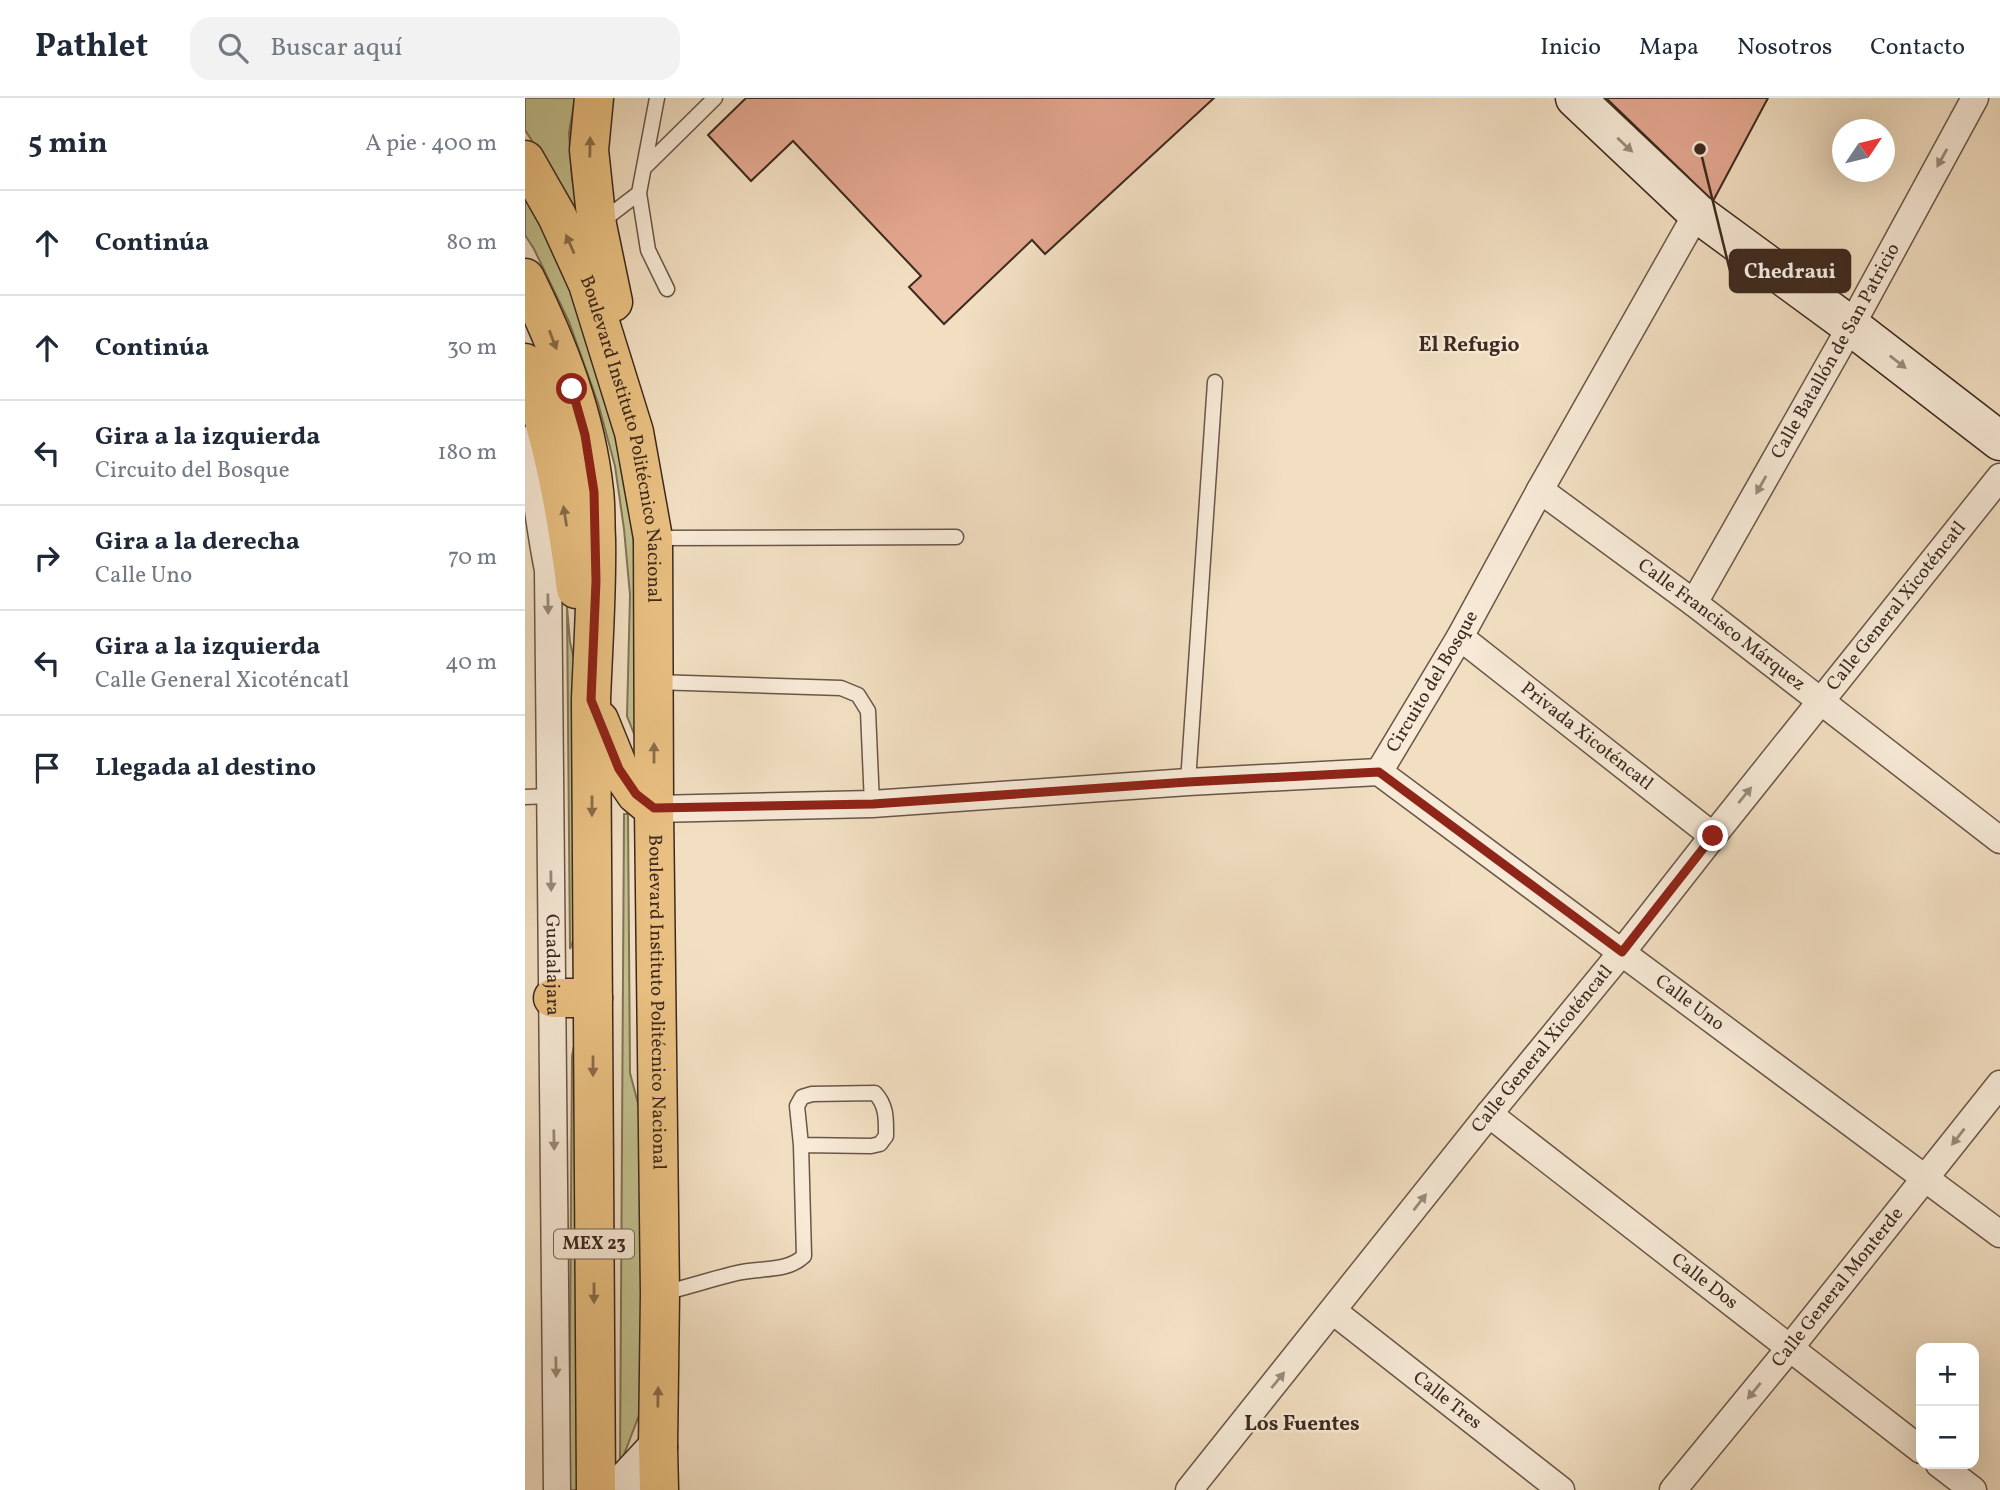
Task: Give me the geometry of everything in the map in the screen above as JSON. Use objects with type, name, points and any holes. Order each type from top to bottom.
[{"type":"main road","points":[[594,98],[589,150],[597,225],[623,345],[634,432]]},
{"type":"main road","name":"Boulevard Instituto Politécnico Nacional","points":[[525,160],[557,216],[588,284],[634,432],[653,538],[660,1294],[659,1490]]},
{"type":"main road","name":"Boulevard Instituto Politécnico Nacional","points":[[525,278],[545,318],[572,389],[585,435],[594,492],[573,576]]},
{"type":"main road","points":[[525,363],[534,386],[565,511],[591,700],[619,769],[636,794],[654,808]]},
{"type":"main road","name":"MEX 23","points":[[591,700],[596,1490]]},
{"type":"main road","points":[[552,998],[593,998]]},
{"type":"street","points":[[1575,98],[1696,212],[2000,440]]},
{"type":"street","name":"Calle Batallón de San Patricio","points":[[1694,603],[1851,326],[1975,98]]},
{"type":"street","name":"Circuito del Bosque","points":[[654,808],[873,804],[1379,772],[1460,637],[1696,212]]},
{"type":"street","name":"Guadalajara","points":[[525,440],[533,470],[539,526],[573,576],[538,797],[552,998],[557,1490]]},
{"type":"street","name":"Calle General Xicoténcatl","points":[[1189,1490],[2000,477]]},
{"type":"street","name":"Calle Francisco Márquez","points":[[1540,490],[1694,603],[2000,840]]},
{"type":"street","name":"Privada Xicoténcatl","points":[[1460,637],[1713,836]]},
{"type":"street","name":"Calle Uno","points":[[1379,772],[2000,1234]]},
{"type":"street","name":"Calle General Monterde","points":[[1674,1490],[2000,1084]]},
{"type":"street","name":"Calle Dos","points":[[1489,1114],[1916,1446]]},
{"type":"street","name":"Calle Tres","points":[[1333,1311],[1561,1490]]},
{"type":"street","points":[[618,1490],[658,1447]]},
{"type":"street","points":[[1946,1469],[1973,1490]]},
{"type":"lane","points":[[657,98],[639,193],[648,250],[667,289]]},
{"type":"lane","points":[[645,167],[716,98]]},
{"type":"lane","points":[[597,225],[639,193]]},
{"type":"lane","points":[[1188,782],[1215,382]]},
{"type":"lane","points":[[653,538],[956,537]]},
{"type":"lane","points":[[654,682],[841,688],[857,695],[868,711],[873,804]]},
{"type":"lane","points":[[660,1294],[740,1272],[789,1266],[798,1262],[804,1256],[801,1145],[797,1106],[802,1097],[812,1094],[875,1093],[881,1100],[885,1108],[886,1136],[880,1144],[801,1145]]},
{"type":"shaded area","points":[[525,98],[575,98],[569,133],[572,178],[578,212],[525,130]]},
{"type":"shaded area","points":[[525,191],[541,217],[602,364],[631,497],[638,607],[640,749],[627,716],[630,595],[615,466],[598,403],[569,322],[525,235]]},
{"type":"shaded area","points":[[567,607],[570,642],[582,693],[579,924],[570,949]]},
{"type":"shaded area","points":[[624,814],[628,814],[630,1073],[645,1130],[641,1410],[620,1465]]},
{"type":"shaded area","points":[[579,1020],[579,1490],[569,1490],[572,1056]]},
{"type":"building","points":[[746,98],[1214,98],[1045,254],[1032,240],[944,324],[909,287],[921,276],[793,141],[751,181],[708,135]]},
{"type":"building","points":[[1606,98],[1768,98],[1713,201]]},
{"type":"place","name":"Chedraui","points":[[1700,149]]},
{"type":"district","name":"El Refugio","points":[[1469,345]]},
{"type":"district","name":"Los Fuentes","points":[[1302,1424]]},
{"type":"route","points":[[572,389],[585,435],[594,492],[596,581],[591,700],[619,769],[636,794],[654,808],[873,804],[1379,772],[1622,952],[1713,836]]}]
